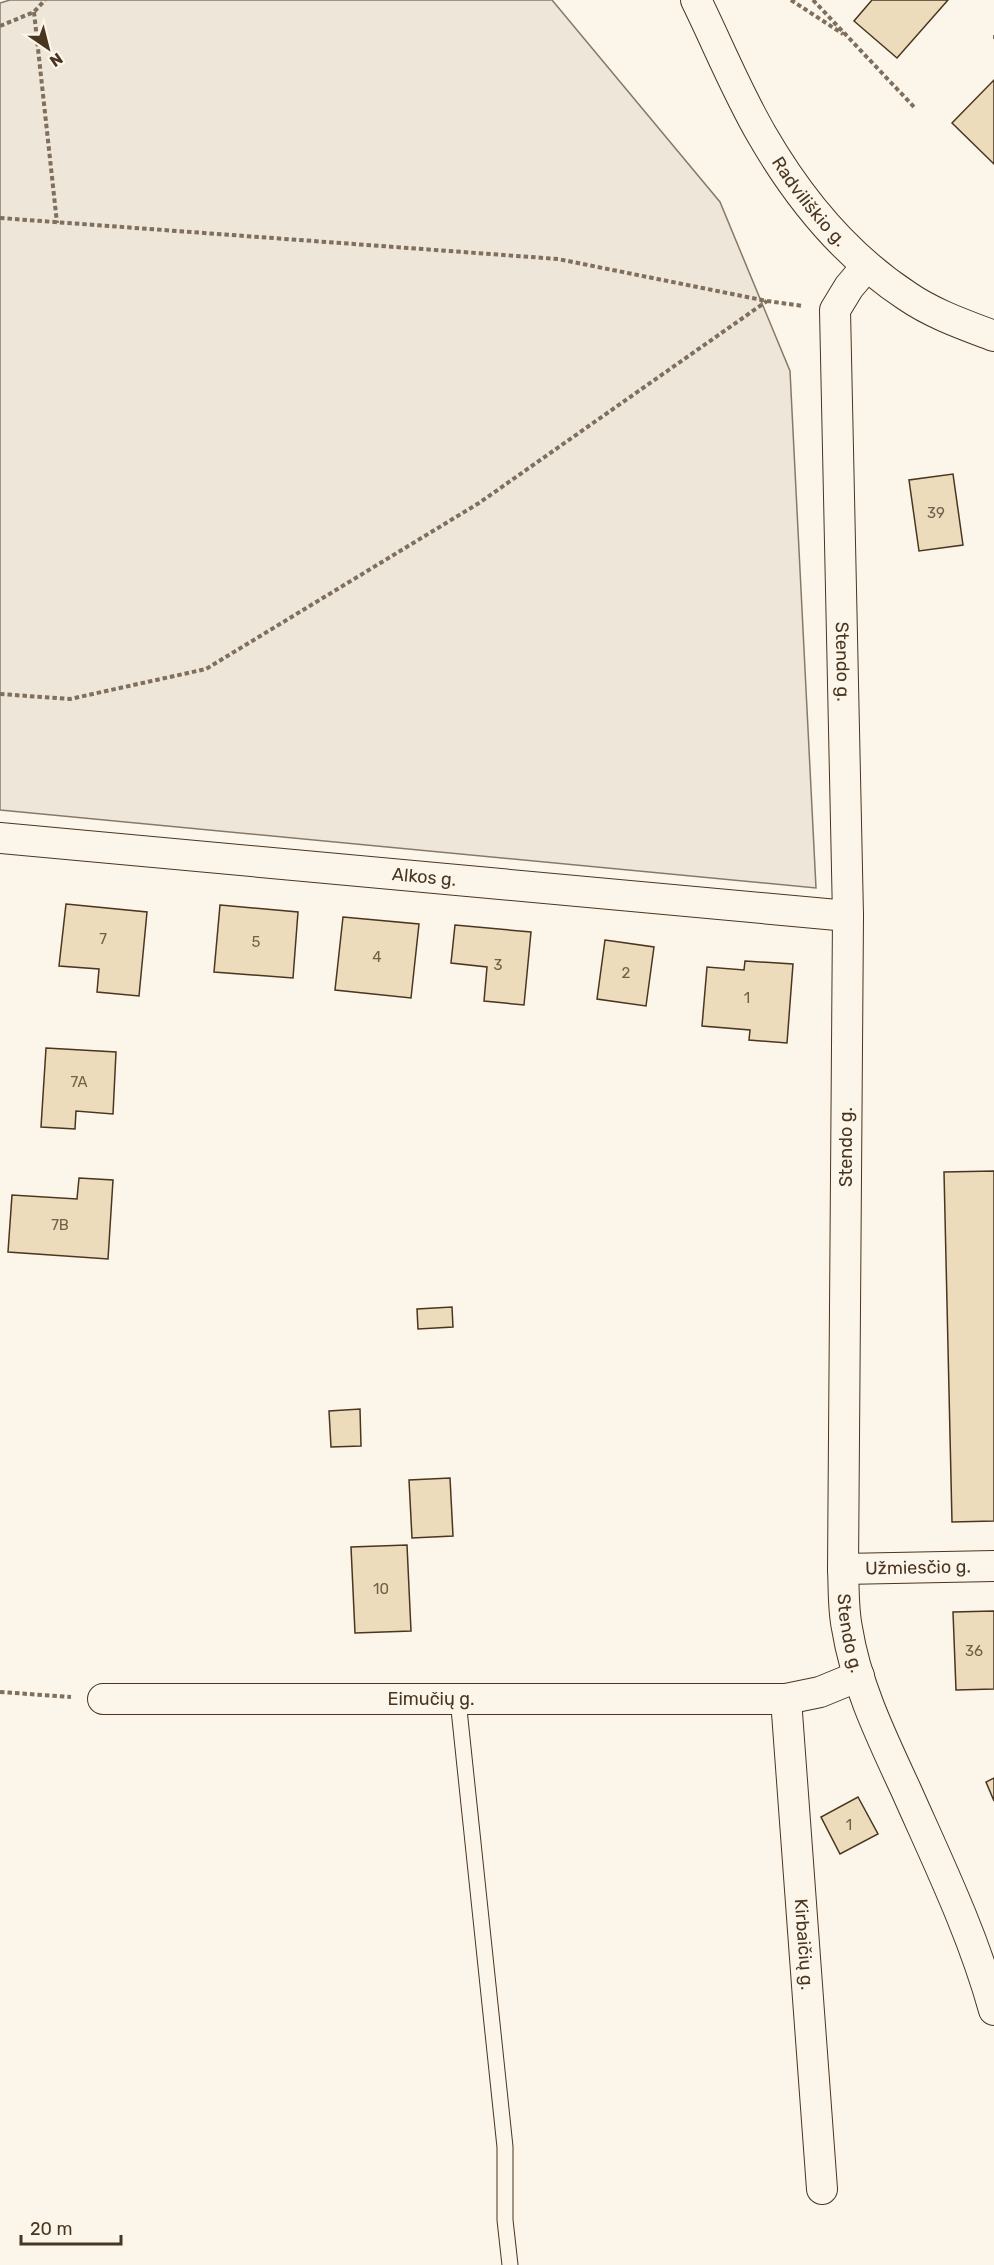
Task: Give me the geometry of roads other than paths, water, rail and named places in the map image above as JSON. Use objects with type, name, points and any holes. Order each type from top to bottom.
[{"type":"street","name":"Radviliškio g.","points":[[696,0],[762,135],[807,204],[866,267],[909,297],[959,323],[994,336]]},
{"type":"street","name":"Stendo g.","points":[[866,267],[849,287],[835,310],[848,916],[843,1569],[846,1628],[876,1726],[968,1932],[994,2010]]},
{"type":"street","name":"Alkos g.","points":[[0,838],[848,916]]},
{"type":"street","name":"Užmiesčio g.","points":[[843,1569],[994,1566]]},
{"type":"street","name":"Eimučių g.","points":[[103,1699],[786,1699],[820,1692],[859,1676]]},
{"type":"street","name":"Kirbaičių g.","points":[[786,1699],[822,2189]]},
{"type":"lane","points":[[458,1700],[505,2146],[505,2220],[510,2265]]}]
